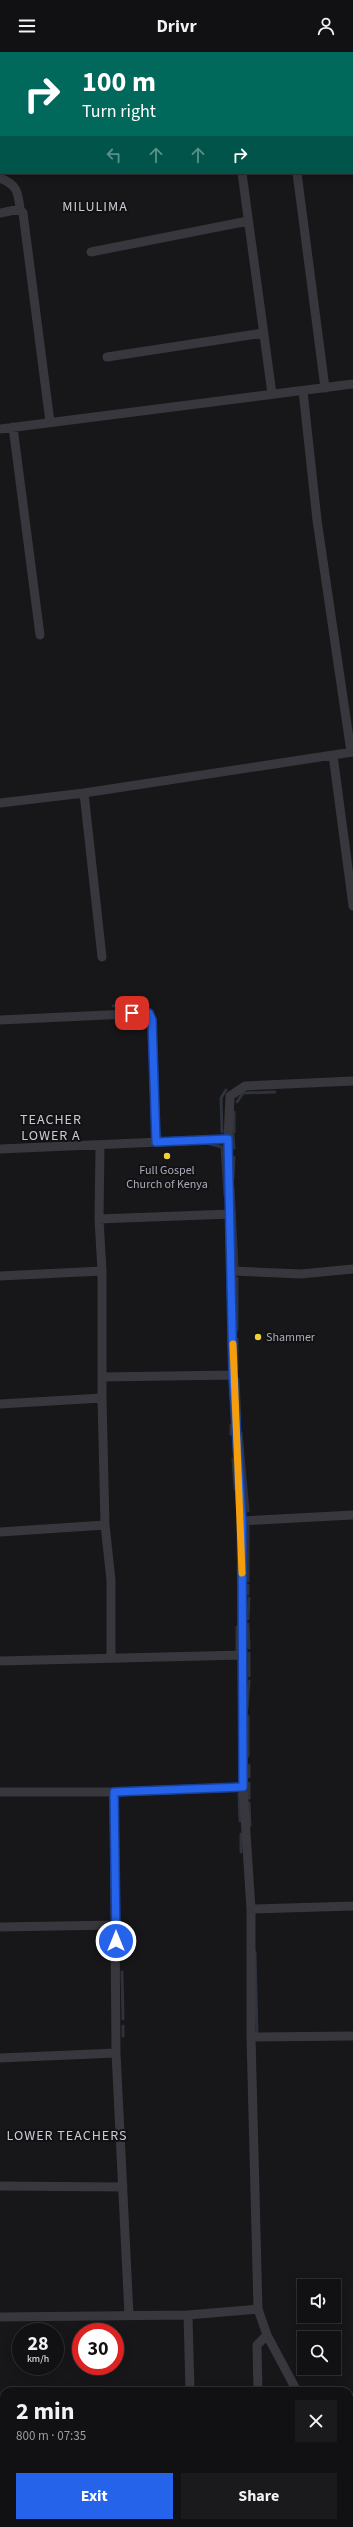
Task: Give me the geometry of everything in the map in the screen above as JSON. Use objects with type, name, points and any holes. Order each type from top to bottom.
[{"type":"street","points":[[242,174],[272,394]]},
{"type":"street","points":[[297,174],[325,388]]},
{"type":"street","points":[[0,178],[12,183],[19,195],[20,209],[23,213],[50,422]]},
{"type":"street","points":[[0,213],[20,209]]},
{"type":"street","points":[[91,252],[248,221]]},
{"type":"street","points":[[107,358],[263,333]]},
{"type":"street","points":[[0,429],[353,384]]},
{"type":"street","points":[[0,803],[84,793],[352,752],[317,520],[303,391]]},
{"type":"street","points":[[13,427],[40,635]]},
{"type":"street","points":[[333,755],[353,906]]},
{"type":"street","points":[[84,793],[102,957]]},
{"type":"street","points":[[0,1020],[149,1013],[152,1020],[156,1142]]},
{"type":"street","points":[[295,2387],[267,2335],[258,2309],[251,2037],[251,1909],[243,1787],[242,1522],[233,1375],[231,1214],[228,1139],[230,1096],[236,1090],[245,1086],[268,1083],[353,1081]]},
{"type":"street","points":[[0,1149],[100,1146],[228,1139]]},
{"type":"street","points":[[100,1146],[99,1219],[102,1271],[102,1398],[105,1525],[111,1580],[111,1657]]},
{"type":"street","points":[[99,1219],[231,1214]]},
{"type":"street","points":[[232,1271],[301,1274],[353,1269]]},
{"type":"street","points":[[0,1276],[102,1271]]},
{"type":"street","points":[[103,1376],[233,1375]]},
{"type":"street","points":[[0,1404],[102,1398]]},
{"type":"street","points":[[242,1522],[353,1515]]},
{"type":"street","points":[[0,1532],[105,1525]]},
{"type":"street","points":[[0,1661],[111,1657],[243,1655]]},
{"type":"street","points":[[0,1792],[114,1792],[243,1787]]},
{"type":"street","points":[[114,1792],[116,2052],[129,2315]]},
{"type":"street","points":[[251,1909],[353,1906]]},
{"type":"street","points":[[0,1927],[116,1925]]},
{"type":"street","points":[[251,2037],[353,2036]]},
{"type":"street","points":[[0,2058],[116,2052]]},
{"type":"street","points":[[0,2186],[123,2187]]},
{"type":"street","points":[[0,2317],[188,2315],[258,2309]]},
{"type":"street","points":[[188,2315],[190,2387]]},
{"type":"street","points":[[258,2387],[257,2344],[267,2335]]},
{"type":"waterway","points":[[113,1006],[130,1005]]},
{"type":"waterway","points":[[136,1005],[148,1005]]},
{"type":"waterway","points":[[222,1132],[221,1098],[226,1090]]},
{"type":"waterway","points":[[237,1102],[243,1093],[275,1092]]},
{"type":"waterway","points":[[234,1112],[234,1132]]},
{"type":"waterway","points":[[233,1135],[234,1148]]},
{"type":"waterway","points":[[210,1144],[222,1147],[225,1196]]},
{"type":"waterway","points":[[233,1178],[234,1157]]},
{"type":"waterway","points":[[233,1187],[237,1267]]},
{"type":"waterway","points":[[237,1278],[237,1330]]},
{"type":"waterway","points":[[237,1339],[237,1369]]},
{"type":"waterway","points":[[238,1379],[240,1420]]},
{"type":"waterway","points":[[231,1425],[231,1434]]},
{"type":"waterway","points":[[241,1433],[248,1511]]},
{"type":"waterway","points":[[233,1459],[235,1489]]},
{"type":"waterway","points":[[248,1526],[248,1581]]},
{"type":"waterway","points":[[248,1585],[248,1594]]},
{"type":"waterway","points":[[248,1619],[249,1598]]},
{"type":"waterway","points":[[248,1624],[249,1648]]},
{"type":"waterway","points":[[237,1627],[237,1653]]},
{"type":"waterway","points":[[249,1653],[249,1676]]},
{"type":"waterway","points":[[247,1709],[249,1681]]},
{"type":"waterway","points":[[248,1716],[248,1756]]},
{"type":"waterway","points":[[249,1765],[249,1777]]},
{"type":"waterway","points":[[249,1783],[249,1798]]},
{"type":"waterway","points":[[239,1794],[240,1821]]},
{"type":"waterway","points":[[249,1803],[250,1826]]},
{"type":"waterway","points":[[241,1834],[241,1852]]},
{"type":"waterway","points":[[255,1952],[257,2032]]},
{"type":"waterway","points":[[122,1972],[123,2019]]},
{"type":"waterway","points":[[123,2026],[123,2036]]},
{"type":"slow traffic","points":[[233,1344],[233,1375],[242,1522],[242,1573]]},
{"type":"place","name":"Full Gospel Church of Kenya","points":[[167,1156]]},
{"type":"place","name":"Shammer","points":[[258,1337]]},
{"type":"district","name":"MILULIMA","points":[[95,206]]},
{"type":"district","name":"TEACHER LOWER A","points":[[51,1128]]},
{"type":"district","name":"LOWER TEACHERS","points":[[67,2135]]},
{"type":"route","points":[[116,1941],[114,1792],[243,1787],[242,1522],[233,1375],[231,1214],[228,1139],[156,1142],[152,1020],[149,1013],[132,1013]]}]
